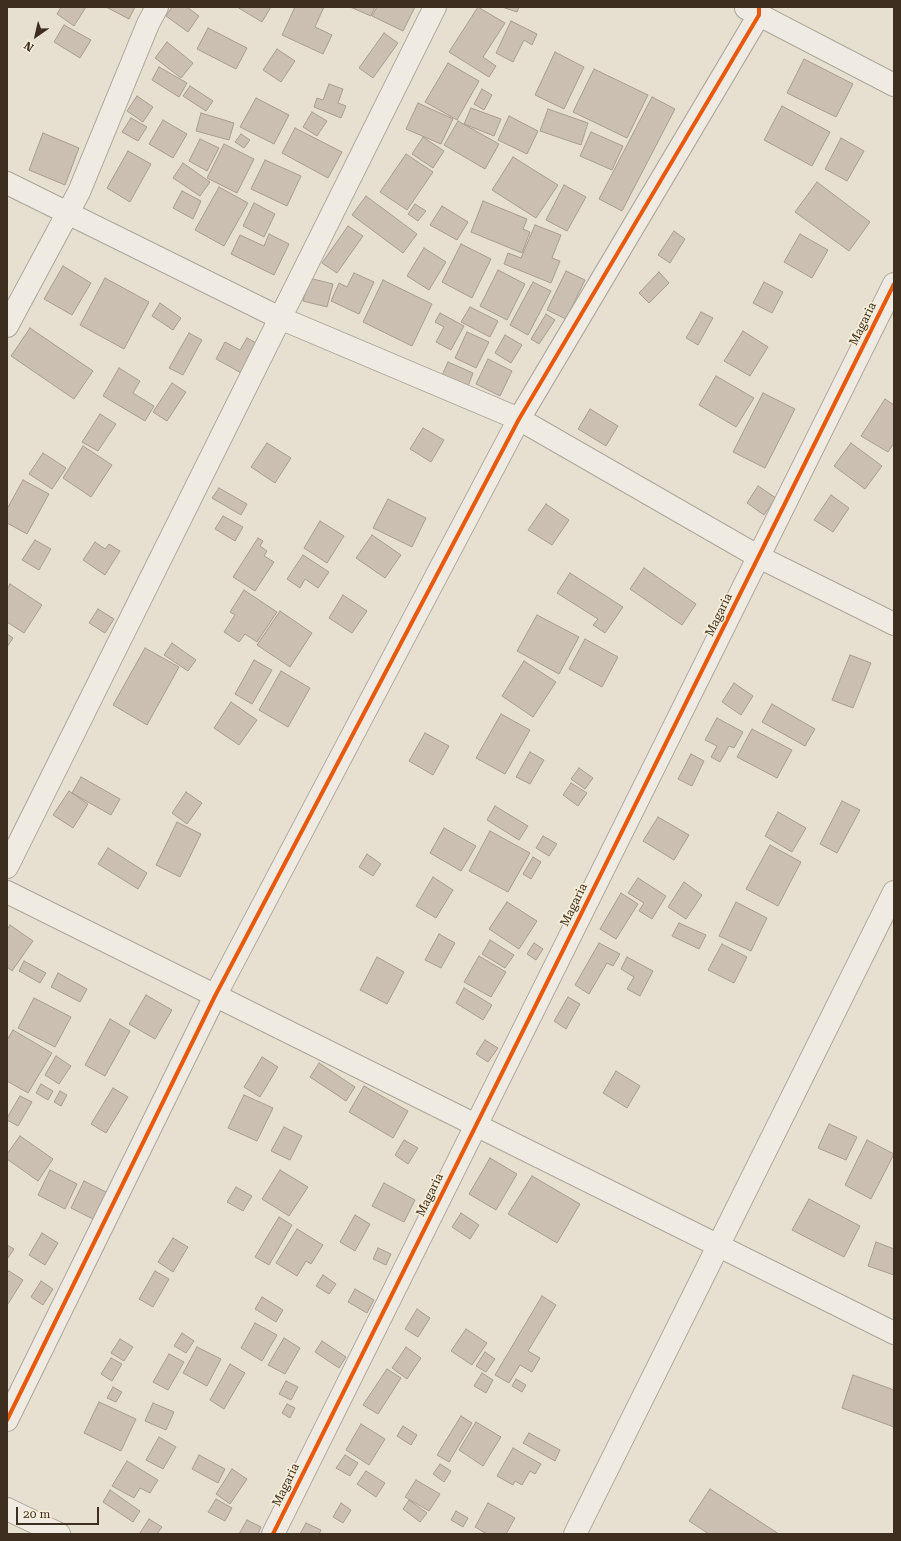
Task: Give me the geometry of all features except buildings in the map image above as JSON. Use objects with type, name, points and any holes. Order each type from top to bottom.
[{"type":"street","points":[[7,326],[79,192],[148,24],[157,7]]},
{"type":"street","points":[[7,867],[435,7]]},
{"type":"street","points":[[7,1420],[215,996],[519,419],[754,10],[894,85]]},
{"type":"street","points":[[7,183],[280,318],[519,419],[759,557],[894,624]]},
{"type":"street","name":"Magaria","points":[[273,1534],[894,284]]},
{"type":"street","points":[[7,892],[894,1333]]},
{"type":"street","points":[[575,1534],[894,892]]},
{"type":"street","points":[[7,1509],[59,1534]]},
{"type":"cycle path","points":[[7,1420],[215,996],[519,419],[759,15],[759,7]]},
{"type":"cycle path","points":[[273,1534],[894,284]]}]
